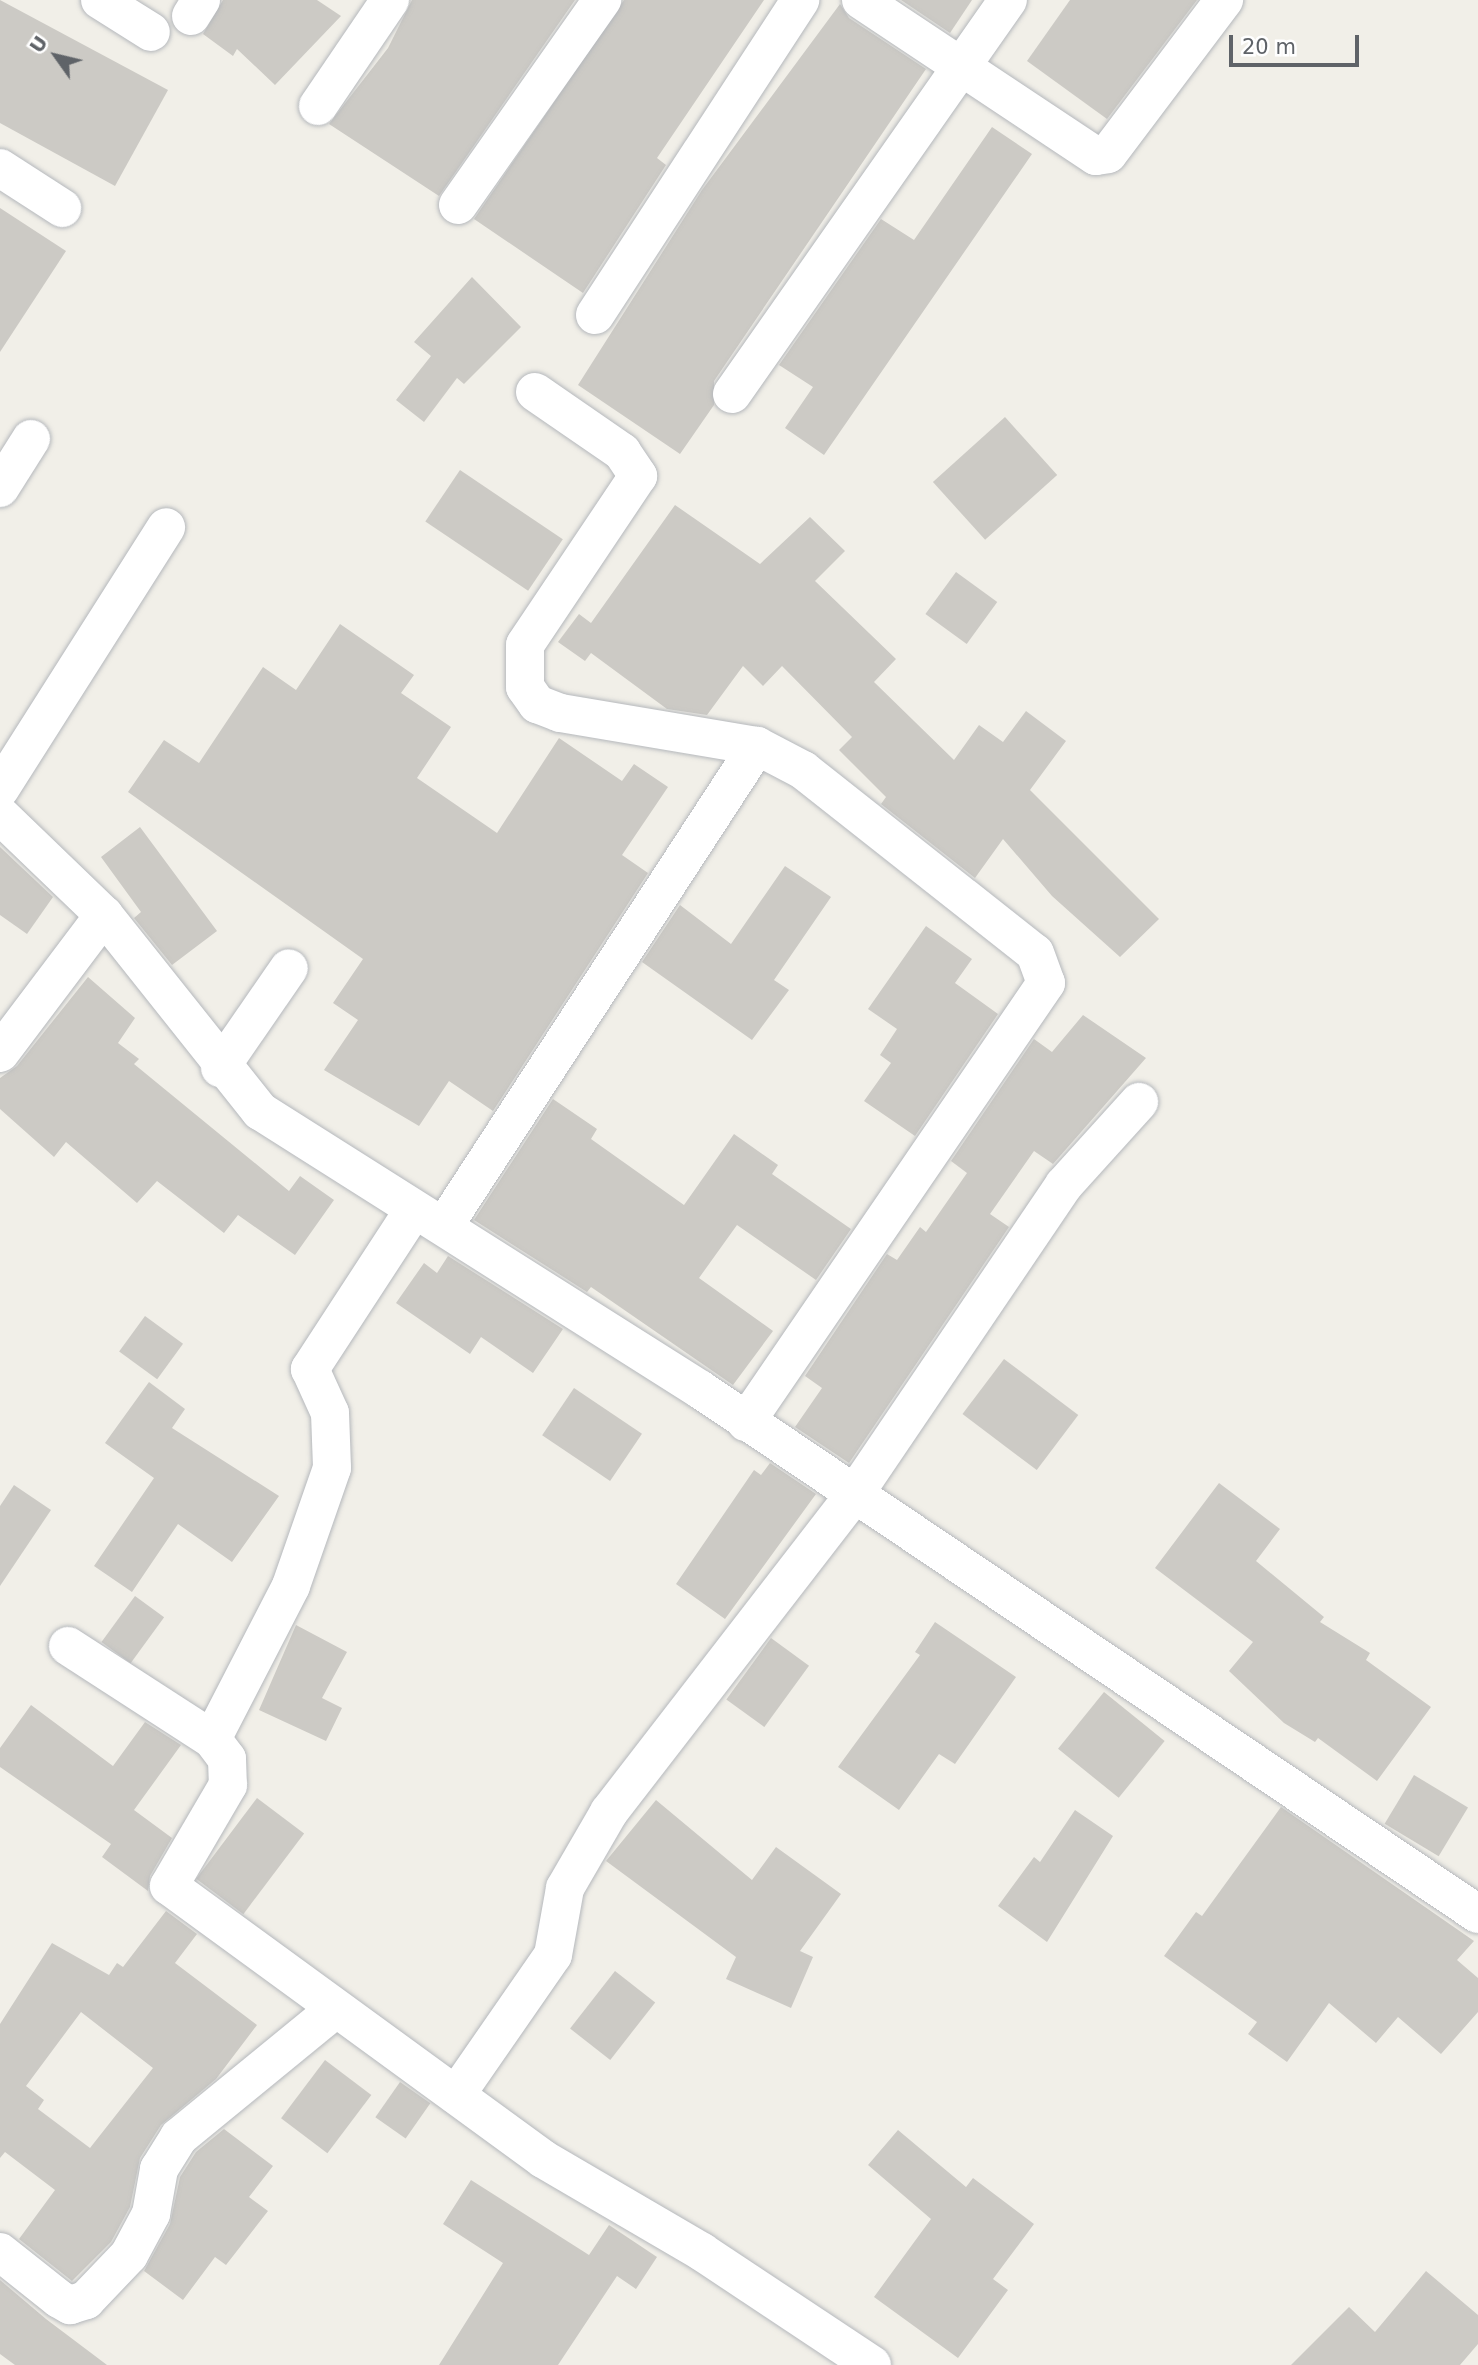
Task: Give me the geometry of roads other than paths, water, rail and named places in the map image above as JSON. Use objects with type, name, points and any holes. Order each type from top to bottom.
[{"type":"street","points":[[100,0],[151,32]]},
{"type":"street","points":[[318,106],[390,0]]},
{"type":"street","points":[[458,205],[602,0]]},
{"type":"street","points":[[595,315],[800,0]]},
{"type":"street","points":[[861,0],[962,65],[1083,152],[1108,154],[1224,0]]},
{"type":"street","points":[[732,394],[1008,0]]},
{"type":"street","points":[[0,168],[62,208]]},
{"type":"street","points":[[535,391],[622,452],[638,476],[525,645],[525,687],[537,704],[560,713],[757,746],[803,770],[1035,953],[1046,983],[746,1422]]},
{"type":"street","points":[[0,488],[31,439]]},
{"type":"street","points":[[0,789],[166,527]]},
{"type":"street","points":[[212,1739],[291,1586],[332,1468],[330,1413],[310,1368],[428,1218],[757,746]]},
{"type":"street","points":[[0,815],[104,915],[220,1068],[260,1111],[746,1422],[1478,1914]]},
{"type":"street","points":[[0,1053],[104,915]]},
{"type":"street","points":[[220,1068],[289,968]]},
{"type":"street","points":[[456,2095],[554,1955],[578,1860],[854,1495],[1020,1245],[1139,1102]]},
{"type":"street","points":[[68,1646],[212,1739],[232,1775],[169,1886],[334,2010],[543,2159],[702,2252],[872,2365]]},
{"type":"street","points":[[0,2252],[59,2299],[70,2305],[86,2300],[129,2255],[151,2214],[159,2169],[179,2137],[334,2010]]}]
